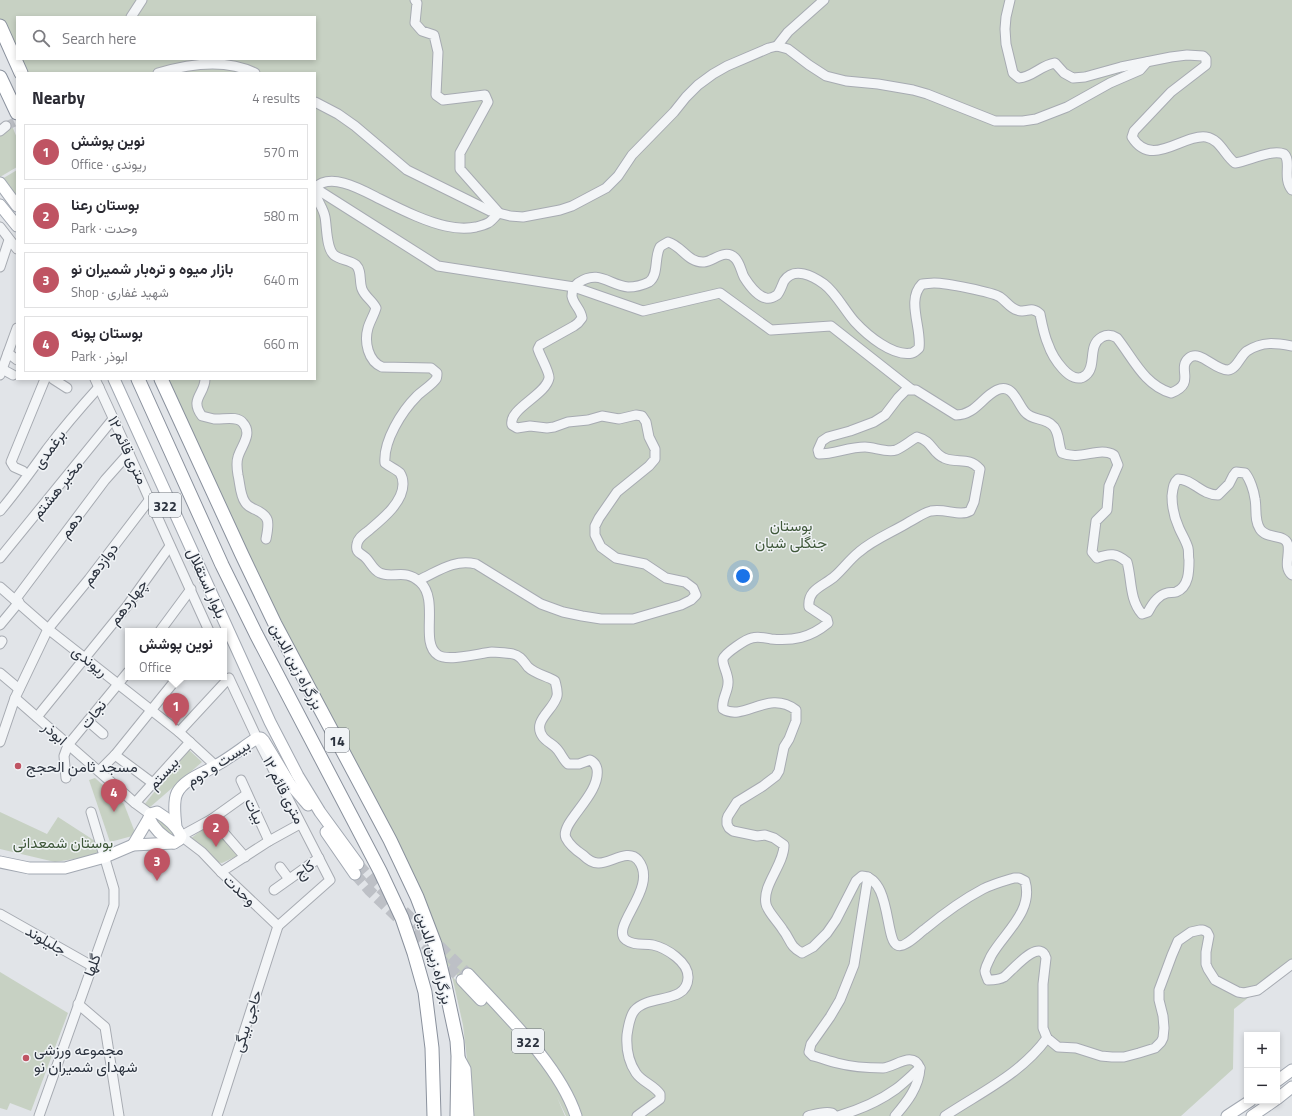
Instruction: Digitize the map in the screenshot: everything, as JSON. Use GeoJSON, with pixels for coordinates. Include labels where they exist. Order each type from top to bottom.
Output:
{"type":"FeatureCollection","features":[{"type":"Feature","properties":{"kind":"highway"},"geometry":{"type":"LineString","coordinates":[[0,26],[21,72]]}},
{"type":"Feature","properties":{"kind":"highway"},"geometry":{"type":"LineString","coordinates":[[0,77],[16,111]]}},
{"type":"Feature","properties":{"kind":"highway","name":"بزرگراه زین الدین"},"geometry":{"type":"LineString","coordinates":[[138,380],[222,565],[256,634],[380,871],[402,918],[425,992],[432,1048],[432,1096],[434,1116]]}},
{"type":"Feature","properties":{"kind":"highway","name":"بزرگراه زین الدین"},"geometry":{"type":"LineString","coordinates":[[161,380],[275,624],[390,840],[417,897],[434,944],[445,985],[457,1041],[457,1116]]}},
{"type":"Feature","properties":{"kind":"main road"},"geometry":{"type":"LineString","coordinates":[[0,182],[16,205]]}},
{"type":"Feature","properties":{"kind":"main road"},"geometry":{"type":"LineString","coordinates":[[0,205],[16,225]]}},
{"type":"Feature","properties":{"kind":"main road","name":"بلوار استقلال"},"geometry":{"type":"LineString","coordinates":[[108,380],[221,628]]}},
{"type":"Feature","properties":{"kind":"main road","name":"بلوار استقلال"},"geometry":{"type":"LineString","coordinates":[[114,380],[270,722],[301,782],[357,869],[308,805],[291,778],[227,642]]}},
{"type":"Feature","properties":{"kind":"main road","name":"بیست و دوم"},"geometry":{"type":"LineString","coordinates":[[177,835],[175,802],[176,794],[180,788],[257,738],[261,738],[264,741],[290,784],[308,805]]}},
{"type":"Feature","properties":{"kind":"main road"},"geometry":{"type":"LineString","coordinates":[[133,845],[149,816],[157,812],[164,816],[177,835]]}},
{"type":"Feature","properties":{"kind":"main road"},"geometry":{"type":"LineString","coordinates":[[149,816],[152,824],[165,838],[177,835]]}},
{"type":"Feature","properties":{"kind":"main road"},"geometry":{"type":"LineString","coordinates":[[0,862],[29,868],[66,868],[105,857],[133,845],[177,835]]}},
{"type":"Feature","properties":{"kind":"main road","name":"322"},"geometry":{"type":"LineString","coordinates":[[569,1116],[561,1099],[536,1061],[465,977],[536,1050],[566,1093],[576,1116]]}},
{"type":"Feature","properties":{"kind":"main road"},"geometry":{"type":"LineString","coordinates":[[458,1056],[465,1069],[468,1116]]}},
{"type":"Feature","properties":{"kind":"main road"},"geometry":{"type":"LineString","coordinates":[[1280,1079],[1292,1070]]}},
{"type":"Feature","properties":{"kind":"main road"},"geometry":{"type":"LineString","coordinates":[[1280,1097],[1292,1087]]}},
{"type":"Feature","properties":{"kind":"main road"},"geometry":{"type":"LineString","coordinates":[[428,1116],[432,1096]]}},
{"type":"Feature","properties":{"kind":"main road"},"geometry":{"type":"LineString","coordinates":[[1227,1116],[1245,1104]]}},
{"type":"Feature","properties":{"kind":"main road"},"geometry":{"type":"LineString","coordinates":[[1252,1116],[1270,1104]]}},
{"type":"Feature","properties":{"kind":"street"},"geometry":{"type":"LineString","coordinates":[[132,16],[142,0]]}},
{"type":"Feature","properties":{"kind":"street"},"geometry":{"type":"LineString","coordinates":[[415,0],[417,3],[415,23],[422,31],[434,35],[438,52],[436,95],[443,100],[485,95],[488,102],[460,153],[460,169],[499,213]]}},
{"type":"Feature","properties":{"kind":"street"},"geometry":{"type":"LineString","coordinates":[[777,46],[788,32],[824,0]]}},
{"type":"Feature","properties":{"kind":"street"},"geometry":{"type":"LineString","coordinates":[[1010,0],[1006,17],[1006,44],[1013,72],[1019,78],[1027,78],[1043,66],[1054,63],[1064,73],[1073,78],[1085,77],[1121,67],[1187,55],[1203,56],[1206,59],[1206,65],[1172,92],[1134,130],[1132,137],[1136,143],[1148,150],[1155,151],[1172,147],[1195,138],[1207,137],[1219,145],[1230,160],[1236,163],[1267,154],[1283,154],[1289,157],[1292,162],[1288,178],[1289,187],[1292,190]]}},
{"type":"Feature","properties":{"kind":"street"},"geometry":{"type":"LineString","coordinates":[[316,103],[338,114],[407,170],[481,206],[510,216],[523,217],[560,210],[582,201],[606,188],[618,176],[632,155],[674,112],[698,84],[727,66],[777,46],[788,49],[826,76],[846,81],[878,84],[912,90],[927,94],[995,121],[1007,122],[1036,119],[1067,107],[1110,83],[1140,70],[1147,62]]}},
{"type":"Feature","properties":{"kind":"street"},"geometry":{"type":"LineString","coordinates":[[163,72],[188,62],[234,66],[252,72]]}},
{"type":"Feature","properties":{"kind":"street"},"geometry":{"type":"LineString","coordinates":[[316,187],[319,184],[328,182],[344,183],[358,187],[415,216],[436,223],[467,229],[487,224],[499,213]]}},
{"type":"Feature","properties":{"kind":"street"},"geometry":{"type":"LineString","coordinates":[[316,189],[438,266],[574,287],[643,311],[720,293],[771,330],[831,326],[911,389],[916,390],[956,415],[961,415],[968,412],[997,390],[1006,389],[1011,391],[1028,415],[1045,420],[1054,427],[1062,453],[1066,455],[1080,456],[1103,451],[1114,455],[1118,465],[1109,486],[1107,510],[1096,521],[1092,552],[1097,558],[1112,554],[1121,556],[1127,562],[1133,598],[1142,614],[1148,612],[1152,605],[1162,595],[1177,592],[1182,589],[1186,583],[1189,561],[1188,547],[1174,515],[1172,504],[1174,486],[1178,479],[1187,480],[1202,491],[1214,495],[1218,494],[1229,484],[1236,472],[1245,473],[1255,498],[1256,516],[1261,530],[1266,535],[1281,538],[1286,541],[1288,545],[1287,566],[1292,575]]}},
{"type":"Feature","properties":{"kind":"street"},"geometry":{"type":"LineString","coordinates":[[316,197],[325,212],[329,248],[333,254],[355,265],[359,271],[362,290],[366,297],[373,301],[376,308],[368,329],[367,340],[372,359],[377,365],[382,367],[431,368],[437,373],[436,380],[417,396],[405,411],[394,430],[384,455],[385,463],[401,474],[403,492],[393,508],[382,520],[359,538],[357,550],[367,559],[374,569],[381,574],[409,575],[419,580],[424,585],[430,606],[430,639],[438,656],[465,656],[491,652],[512,654],[519,656],[533,671],[547,676],[555,681],[558,696],[540,722],[540,731],[543,738],[556,748],[568,764],[579,764],[590,760],[596,765],[597,772],[596,783],[585,803],[566,826],[566,838],[580,853],[598,864],[622,856],[633,856],[638,860],[643,869],[643,883],[637,900],[624,923],[622,931],[623,935],[626,940],[634,943],[653,945],[672,954],[682,962],[687,971],[688,978],[685,987],[681,992],[673,996],[660,998],[646,1003],[633,1011],[628,1027],[626,1046],[628,1056],[636,1073],[642,1080],[657,1089],[660,1094],[660,1099],[637,1116]]}},
{"type":"Feature","properties":{"kind":"street"},"geometry":{"type":"LineString","coordinates":[[0,227],[16,248]]}},
{"type":"Feature","properties":{"kind":"street"},"geometry":{"type":"LineString","coordinates":[[0,267],[10,240]]}},
{"type":"Feature","properties":{"kind":"street"},"geometry":{"type":"LineString","coordinates":[[419,580],[454,563],[467,562],[476,564],[541,604],[564,612],[601,618],[633,619],[681,605],[691,600],[696,595],[693,588],[685,582],[666,578],[645,564],[616,558],[601,547],[595,535],[595,526],[599,518],[617,492],[649,466],[655,459],[655,449],[649,437],[646,422],[642,416],[636,415],[619,419],[602,416],[588,420],[568,422],[547,428],[530,426],[516,428],[511,422],[512,418],[517,412],[544,387],[549,378],[538,349],[540,345],[574,326],[582,318],[580,310],[572,296],[574,287],[586,279],[598,277],[628,287],[637,286],[651,281],[660,247],[668,242],[674,244],[690,258],[696,261],[705,262],[722,254],[730,254],[735,258],[744,276],[754,290],[764,298],[770,299],[777,295],[785,280],[795,273],[804,274],[815,278],[826,285],[856,323],[886,348],[902,353],[913,353],[919,348],[920,341],[915,297],[917,289],[922,284],[935,283],[990,293],[1001,297],[1008,305],[1018,311],[1037,311],[1040,314],[1047,344],[1065,371],[1072,377],[1079,378],[1086,376],[1090,371],[1094,344],[1106,335],[1112,335],[1117,338],[1145,378],[1157,388],[1171,393],[1181,388],[1184,384],[1185,363],[1193,356],[1199,356],[1220,368],[1229,370],[1234,367],[1243,354],[1267,343],[1292,346]]}},
{"type":"Feature","properties":{"kind":"street"},"geometry":{"type":"LineString","coordinates":[[13,375],[1,372],[15,339]]}},
{"type":"Feature","properties":{"kind":"street"},"geometry":{"type":"LineString","coordinates":[[8,353],[16,359]]}},
{"type":"Feature","properties":{"kind":"street","name":"برغمدی"},"geometry":{"type":"LineString","coordinates":[[23,471],[14,467],[11,462],[45,380]]}},
{"type":"Feature","properties":{"kind":"street"},"geometry":{"type":"LineString","coordinates":[[55,380],[67,388]]}},
{"type":"Feature","properties":{"kind":"street"},"geometry":{"type":"LineString","coordinates":[[205,380],[204,387],[197,402],[197,408],[202,416],[231,418],[240,420],[245,424],[247,431],[246,440],[238,457],[237,469],[244,501],[266,517],[269,523],[266,538]]}},
{"type":"Feature","properties":{"kind":"street","name":"برغمدی"},"geometry":{"type":"LineString","coordinates":[[2,506],[30,474],[97,383]]}},
{"type":"Feature","properties":{"kind":"street","name":"۱۲ متری قائم"},"geometry":{"type":"LineString","coordinates":[[97,383],[208,628]]}},
{"type":"Feature","properties":{"kind":"street"},"geometry":{"type":"LineString","coordinates":[[911,389],[906,390],[901,394],[885,415],[874,422],[828,437],[822,441],[818,450],[819,454],[865,447],[874,447],[889,451],[896,450],[917,437],[924,438],[940,456],[948,459],[961,461],[966,460],[976,465],[980,469],[974,502],[970,511],[966,514],[958,514],[942,510],[931,511],[919,515],[859,552],[835,576],[812,593],[809,598],[809,607],[827,619],[828,623],[822,629],[808,636],[789,640],[753,638],[731,650],[723,659],[723,664],[728,675],[728,683],[722,704],[723,709],[728,712],[735,713],[777,702],[787,704],[796,710],[796,722],[784,747],[779,771],[776,776],[763,786],[736,802],[728,816],[727,824],[729,828],[733,830],[757,836],[765,835],[774,838],[784,845],[783,856],[766,894],[766,905],[787,936],[791,945],[802,953],[821,941],[836,920],[856,881],[862,876],[873,880],[879,889],[884,900],[890,925],[891,937],[897,946],[907,944],[935,921],[982,889],[1014,878],[1019,878],[1025,881],[1027,894],[1026,901],[1020,915],[995,950],[987,965],[985,973],[988,980],[998,980],[1003,978],[1031,954],[1036,951],[1041,952],[1046,958],[1043,984],[1043,1028],[1047,1038],[1058,1047],[1076,1048],[1112,1058],[1124,1057],[1158,1046],[1164,1034],[1159,990],[1178,942],[1191,932],[1196,930],[1205,931],[1209,936],[1206,952],[1206,964],[1210,972],[1215,980],[1238,992],[1244,993],[1258,990],[1292,964]]}},
{"type":"Feature","properties":{"kind":"street","name":"مخبر هشتم"},"geometry":{"type":"LineString","coordinates":[[0,558],[113,419]]}},
{"type":"Feature","properties":{"kind":"street","name":"دهم"},"geometry":{"type":"LineString","coordinates":[[0,624],[101,485],[129,453]]}},
{"type":"Feature","properties":{"kind":"street","name":"دوازدهم"},"geometry":{"type":"LineString","coordinates":[[0,742],[3,720],[48,628],[89,579],[150,499]]}},
{"type":"Feature","properties":{"kind":"street","name":"چهاردهم"},"geometry":{"type":"LineString","coordinates":[[37,718],[127,606],[170,546]]}},
{"type":"Feature","properties":{"kind":"street","name":"ریوندی"},"geometry":{"type":"LineString","coordinates":[[0,587],[48,628],[179,732],[216,766]]}},
{"type":"Feature","properties":{"kind":"street"},"geometry":{"type":"LineString","coordinates":[[162,628],[191,589]]}},
{"type":"Feature","properties":{"kind":"street"},"geometry":{"type":"LineString","coordinates":[[0,673],[19,689]]}},
{"type":"Feature","properties":{"kind":"street","name":"نجات"},"geometry":{"type":"LineString","coordinates":[[68,745],[125,676]]}},
{"type":"Feature","properties":{"kind":"street","name":"۱۲ متری قائم"},"geometry":{"type":"LineString","coordinates":[[179,732],[229,678],[257,738],[330,880],[278,926]]}},
{"type":"Feature","properties":{"kind":"street"},"geometry":{"type":"LineString","coordinates":[[99,771],[115,755],[176,680]]}},
{"type":"Feature","properties":{"kind":"street","name":"ابوذر"},"geometry":{"type":"LineString","coordinates":[[15,698],[149,816]]}},
{"type":"Feature","properties":{"kind":"street"},"geometry":{"type":"LineString","coordinates":[[88,721],[103,734]]}},
{"type":"Feature","properties":{"kind":"street","name":"بیستم"},"geometry":{"type":"LineString","coordinates":[[135,803],[154,784],[190,742]]}},
{"type":"Feature","properties":{"kind":"street"},"geometry":{"type":"LineString","coordinates":[[66,778],[64,756],[68,745]]}},
{"type":"Feature","properties":{"kind":"street"},"geometry":{"type":"LineString","coordinates":[[115,755],[154,784]]}},
{"type":"Feature","properties":{"kind":"street","name":"بیات"},"geometry":{"type":"LineString","coordinates":[[241,780],[269,841]]}},
{"type":"Feature","properties":{"kind":"street"},"geometry":{"type":"LineString","coordinates":[[177,835],[212,819],[247,794]]}},
{"type":"Feature","properties":{"kind":"street","name":"گلها"},"geometry":{"type":"LineString","coordinates":[[39,1116],[114,905],[114,889],[91,812]]}},
{"type":"Feature","properties":{"kind":"street"},"geometry":{"type":"LineString","coordinates":[[212,819],[245,856]]}},
{"type":"Feature","properties":{"kind":"street"},"geometry":{"type":"LineString","coordinates":[[221,872],[269,841],[298,825]]}},
{"type":"Feature","properties":{"kind":"street","name":"وحدت"},"geometry":{"type":"LineString","coordinates":[[177,835],[202,852],[278,926]]}},
{"type":"Feature","properties":{"kind":"street","name":"کاج"},"geometry":{"type":"LineString","coordinates":[[274,890],[319,858]]}},
{"type":"Feature","properties":{"kind":"street","name":"کاج"},"geometry":{"type":"LineString","coordinates":[[280,867],[289,879]]}},
{"type":"Feature","properties":{"kind":"street"},"geometry":{"type":"LineString","coordinates":[[868,877],[854,965],[840,1000],[830,1018],[811,1044],[809,1052],[813,1056],[862,1068],[887,1067],[904,1060],[915,1061],[920,1068],[918,1082],[895,1116]]}},
{"type":"Feature","properties":{"kind":"street","name":"جلیلوند"},"geometry":{"type":"LineString","coordinates":[[0,914],[92,966]]}},
{"type":"Feature","properties":{"kind":"street","name":"حاجی بیگی"},"geometry":{"type":"LineString","coordinates":[[217,1116],[278,926]]}},
{"type":"Feature","properties":{"kind":"street"},"geometry":{"type":"LineString","coordinates":[[78,1004],[105,1027],[119,1116]]}},
{"type":"Feature","properties":{"kind":"street"},"geometry":{"type":"LineString","coordinates":[[945,1116],[1006,1078],[1040,1048],[1047,1038]]}},
{"type":"Feature","properties":{"kind":"street"},"geometry":{"type":"LineString","coordinates":[[838,1116],[876,1102],[897,1088],[920,1068]]}},
{"type":"Feature","properties":{"kind":"street"},"geometry":{"type":"LineString","coordinates":[[808,1116],[822,1112],[829,1112],[835,1116]]}},
{"type":"Feature","properties":{"kind":"green space","name":"بوستان جنگلی شیان"},"geometry":{"type":"Polygon","coordinates":[[[0,0],[1292,0],[1292,963],[1234,1009],[1233,1069],[1181,1116],[566,1116],[557,1097],[565,1116],[472,1116],[463,1025],[452,976],[457,982],[462,980],[436,954],[420,909],[159,380],[316,380],[316,72],[20,72],[0,25],[0,0]]]}},
{"type":"Feature","properties":{"kind":"green space"},"geometry":{"type":"Polygon","coordinates":[[[12,126],[16,136],[16,168],[0,177],[0,133],[12,126]]]}},
{"type":"Feature","properties":{"kind":"green space"},"geometry":{"type":"Polygon","coordinates":[[[16,171],[16,199],[2,179],[16,171]]]}},
{"type":"Feature","properties":{"kind":"green space"},"geometry":{"type":"Polygon","coordinates":[[[188,749],[202,762],[149,808],[144,805],[188,749]]]}},
{"type":"Feature","properties":{"kind":"green space"},"geometry":{"type":"Polygon","coordinates":[[[95,778],[124,804],[136,835],[110,842],[89,780],[95,778]]]}},
{"type":"Feature","properties":{"kind":"green space","name":"بوستان شمعدانی"},"geometry":{"type":"Polygon","coordinates":[[[0,812],[47,834],[58,817],[95,841],[99,855],[55,862],[0,849],[0,812]]]}},
{"type":"Feature","properties":{"kind":"green space"},"geometry":{"type":"Polygon","coordinates":[[[157,815],[177,836],[171,839],[153,816],[157,815]]]}},
{"type":"Feature","properties":{"kind":"green space"},"geometry":{"type":"Polygon","coordinates":[[[211,823],[239,855],[222,863],[217,862],[190,839],[211,823]]]}},
{"type":"Feature","properties":{"kind":"green space","name":"مجموعه ورزشی شهدای شمیران نو"},"geometry":{"type":"Polygon","coordinates":[[[0,972],[68,1013],[31,1111],[10,1103],[7,1110],[0,1108],[0,972]]]}},
{"type":"Feature","properties":{"kind":"tunnel"},"geometry":{"type":"LineString","coordinates":[[6,126],[16,121]]}},
{"type":"Feature","properties":{"kind":"tunnel"},"geometry":{"type":"LineString","coordinates":[[358,864],[371,879],[468,974]]}},
{"type":"Feature","properties":{"kind":"tunnel"},"geometry":{"type":"LineString","coordinates":[[355,874],[370,891],[462,980]]}},
{"type":"Feature","properties":{"kind":"place","name":"نوین پوشش"},"geometry":{"type":"Point","coordinates":[176,726]}},
{"type":"Feature","properties":{"kind":"place","name":"مسجد ثامن الحجج"},"geometry":{"type":"Point","coordinates":[18,766]}},
{"type":"Feature","properties":{"kind":"place","name":"بوستان پونه"},"geometry":{"type":"Point","coordinates":[114,812]}},
{"type":"Feature","properties":{"kind":"place","name":"بوستان رعنا"},"geometry":{"type":"Point","coordinates":[216,847]}},
{"type":"Feature","properties":{"kind":"place","name":"بازار میوه و تره‌بار شمیران نو"},"geometry":{"type":"Point","coordinates":[157,881]}},
{"type":"Feature","properties":{"kind":"place","name":"مجموعه ورزشی شهدای شمیران نو"},"geometry":{"type":"Point","coordinates":[26,1058]}}]}
